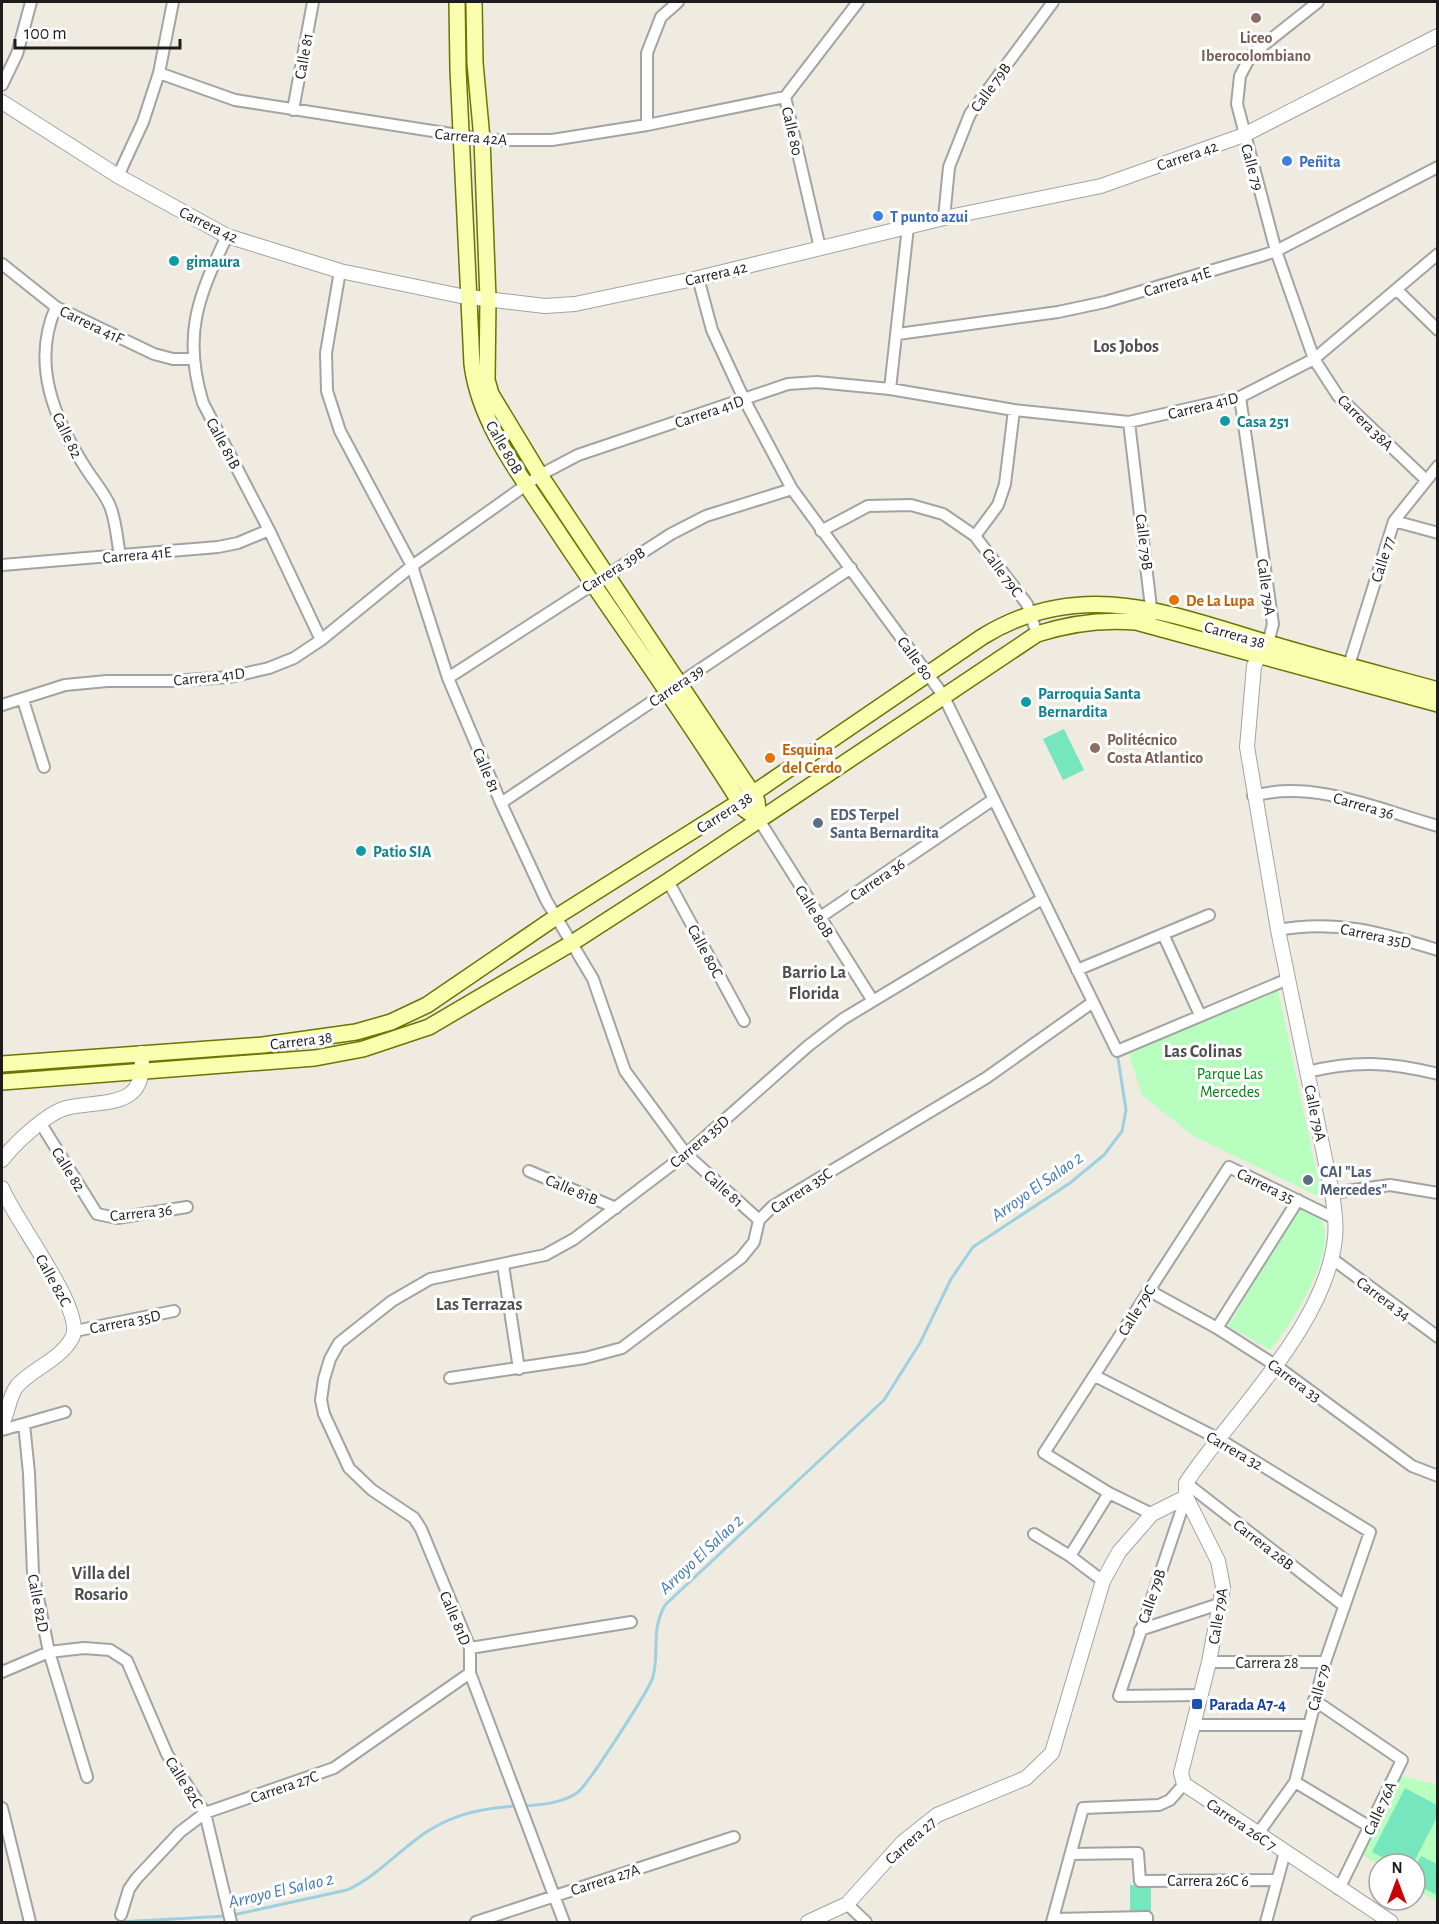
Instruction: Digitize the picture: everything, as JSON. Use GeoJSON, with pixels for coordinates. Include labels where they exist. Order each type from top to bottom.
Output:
{"type":"FeatureCollection","features":[{"type":"Feature","properties":{"kind":"main road","name":"Calle 80B"},"geometry":{"type":"LineString","coordinates":[[458,2],[472,364],[477,394],[484,411],[533,479],[606,573],[673,687],[746,798],[744,809],[759,820]]}},
{"type":"Feature","properties":{"kind":"main road","name":"Calle 80B"},"geometry":{"type":"LineString","coordinates":[[474,2],[475,63],[482,139],[488,299],[487,364],[492,394],[533,479],[591,583],[673,687]]}},
{"type":"Feature","properties":{"kind":"main road","name":"Carrera 38"},"geometry":{"type":"LineString","coordinates":[[2,1064],[323,1038],[391,1022],[427,1005],[556,917],[746,798],[1005,622],[1030,613],[1081,603],[1110,603],[1152,609],[1263,649],[1437,704]]}},
{"type":"Feature","properties":{"kind":"main road","name":"Carrera 38"},"geometry":{"type":"LineString","coordinates":[[2,1082],[315,1058],[363,1049],[429,1026],[572,943],[1037,634],[1085,621],[1111,620],[1349,665],[1437,690]]}},
{"type":"Feature","properties":{"kind":"street"},"geometry":{"type":"LineString","coordinates":[[2,85],[17,54],[31,2]]}},
{"type":"Feature","properties":{"kind":"street"},"geometry":{"type":"LineString","coordinates":[[118,176],[143,122],[159,73],[173,2]]}},
{"type":"Feature","properties":{"kind":"street","name":"Calle 81"},"geometry":{"type":"LineString","coordinates":[[293,110],[313,2]]}},
{"type":"Feature","properties":{"kind":"street"},"geometry":{"type":"LineString","coordinates":[[647,125],[647,53],[661,17],[678,2]]}},
{"type":"Feature","properties":{"kind":"street","name":"Calle 80"},"geometry":{"type":"LineString","coordinates":[[820,248],[785,97],[858,2]]}},
{"type":"Feature","properties":{"kind":"street","name":"Calle 79B"},"geometry":{"type":"LineString","coordinates":[[944,218],[949,167],[970,114],[1053,2]]}},
{"type":"Feature","properties":{"kind":"street","name":"Calle 79"},"geometry":{"type":"LineString","coordinates":[[1314,359],[1276,251],[1237,104],[1240,76],[1251,55],[1318,2]]}},
{"type":"Feature","properties":{"kind":"street","name":"Carrera 42"},"geometry":{"type":"LineString","coordinates":[[2,102],[118,176],[227,236],[340,271],[470,297],[545,306],[575,304],[698,278],[944,218],[1101,186],[1244,135],[1437,36]]}},
{"type":"Feature","properties":{"kind":"street","name":"Carrera 42A"},"geometry":{"type":"LineString","coordinates":[[159,73],[235,100],[482,139],[552,140],[647,125],[785,97]]}},
{"type":"Feature","properties":{"kind":"street","name":"Carrera 41E"},"geometry":{"type":"LineString","coordinates":[[898,334],[1058,312],[1105,302],[1276,251],[1437,167]]}},
{"type":"Feature","properties":{"kind":"street"},"geometry":{"type":"LineString","coordinates":[[890,388],[898,334],[908,227]]}},
{"type":"Feature","properties":{"kind":"street","name":"Calle 81B"},"geometry":{"type":"LineString","coordinates":[[227,236],[197,304],[193,359],[196,380],[203,403],[269,530],[321,640]]}},
{"type":"Feature","properties":{"kind":"street","name":"Carrera 41D"},"geometry":{"type":"LineString","coordinates":[[2,705],[66,685],[107,681],[172,681],[230,677],[269,668],[294,658],[321,640],[412,566],[533,479],[578,455],[788,384],[817,382],[890,388],[1014,410],[1129,422],[1240,397],[1314,359],[1437,254]]}},
{"type":"Feature","properties":{"kind":"street","name":"Carrera 41F"},"geometry":{"type":"LineString","coordinates":[[2,264],[56,307],[154,354],[193,359]]}},
{"type":"Feature","properties":{"kind":"street","name":"Calle 81"},"geometry":{"type":"LineString","coordinates":[[340,271],[326,352],[327,390],[340,431],[412,566],[448,678],[501,803],[546,900],[593,979],[625,1071],[686,1154],[759,1220]]}},
{"type":"Feature","properties":{"kind":"street","name":"Calle 80"},"geometry":{"type":"LineString","coordinates":[[698,278],[712,330],[744,399],[792,489],[943,695],[1117,1051],[1200,1015]]}},
{"type":"Feature","properties":{"kind":"street"},"geometry":{"type":"LineString","coordinates":[[1397,290],[1437,330]]}},
{"type":"Feature","properties":{"kind":"street","name":"Calle 82"},"geometry":{"type":"LineString","coordinates":[[56,307],[46,334],[45,362],[49,390],[63,429],[110,505],[120,556]]}},
{"type":"Feature","properties":{"kind":"street","name":"Carrera 38A"},"geometry":{"type":"LineString","coordinates":[[1314,359],[1338,396],[1425,479]]}},
{"type":"Feature","properties":{"kind":"street","name":"Calle 79A"},"geometry":{"type":"LineString","coordinates":[[1184,1784],[1181,1766],[1209,1662],[1221,1603],[1223,1574],[1186,1490],[1219,1439],[1275,1365],[1305,1319],[1321,1288],[1331,1258],[1336,1219],[1278,930],[1253,796],[1247,747],[1251,686],[1273,624],[1240,397]]}},
{"type":"Feature","properties":{"kind":"street","name":"Calle 79C"},"geometry":{"type":"LineString","coordinates":[[1014,410],[1005,484],[998,505],[975,536],[1027,604],[1037,634]]}},
{"type":"Feature","properties":{"kind":"street","name":"Calle 79B"},"geometry":{"type":"LineString","coordinates":[[1129,422],[1152,609],[1152,627]]}},
{"type":"Feature","properties":{"kind":"street","name":"Calle 77"},"geometry":{"type":"LineString","coordinates":[[1349,665],[1394,521],[1437,466]]}},
{"type":"Feature","properties":{"kind":"street","name":"Carrera 39B"},"geometry":{"type":"LineString","coordinates":[[448,678],[606,573],[670,534],[706,516],[792,489]]}},
{"type":"Feature","properties":{"kind":"street"},"geometry":{"type":"LineString","coordinates":[[821,531],[868,507],[911,505],[943,514],[975,536]]}},
{"type":"Feature","properties":{"kind":"street"},"geometry":{"type":"LineString","coordinates":[[1394,521],[1437,533]]}},
{"type":"Feature","properties":{"kind":"street","name":"Carrera 41E"},"geometry":{"type":"LineString","coordinates":[[2,565],[218,547],[238,543],[269,530]]}},
{"type":"Feature","properties":{"kind":"street","name":"Carrera 39"},"geometry":{"type":"LineString","coordinates":[[501,803],[851,568]]}},
{"type":"Feature","properties":{"kind":"street"},"geometry":{"type":"LineString","coordinates":[[23,699],[44,768]]}},
{"type":"Feature","properties":{"kind":"street","name":"Carrera 36"},"geometry":{"type":"LineString","coordinates":[[1253,796],[1292,791],[1320,793],[1437,826]]}},
{"type":"Feature","properties":{"kind":"street","name":"Carrera 36"},"geometry":{"type":"LineString","coordinates":[[819,918],[994,799]]}},
{"type":"Feature","properties":{"kind":"street","name":"Calle 80B"},"geometry":{"type":"LineString","coordinates":[[759,820],[873,1001]]}},
{"type":"Feature","properties":{"kind":"street","name":"Calle 80C"},"geometry":{"type":"LineString","coordinates":[[668,881],[744,1021]]}},
{"type":"Feature","properties":{"kind":"street","name":"Carrera 35D"},"geometry":{"type":"LineString","coordinates":[[339,1344],[392,1301],[430,1279],[545,1255],[574,1239],[686,1154],[808,1046],[843,1019],[1042,899]]}},
{"type":"Feature","properties":{"kind":"street"},"geometry":{"type":"LineString","coordinates":[[1077,970],[1209,915]]}},
{"type":"Feature","properties":{"kind":"street","name":"Carrera 35D"},"geometry":{"type":"LineString","coordinates":[[1278,930],[1310,926],[1353,927],[1437,950]]}},
{"type":"Feature","properties":{"kind":"street"},"geometry":{"type":"LineString","coordinates":[[1163,934],[1200,1015],[1288,979]]}},
{"type":"Feature","properties":{"kind":"street","name":"Carrera 35C"},"geometry":{"type":"LineString","coordinates":[[450,1378],[585,1358],[622,1348],[741,1258],[754,1242],[759,1220],[772,1206],[986,1078],[1093,1002]]}},
{"type":"Feature","properties":{"kind":"street"},"geometry":{"type":"LineString","coordinates":[[2,1160],[14,1145],[66,1108],[122,1100],[130,1094],[142,1073],[141,1053]]}},
{"type":"Feature","properties":{"kind":"street"},"geometry":{"type":"LineString","coordinates":[[1307,1072],[1344,1064],[1372,1062],[1397,1064],[1437,1074]]}},
{"type":"Feature","properties":{"kind":"street","name":"Calle 82"},"geometry":{"type":"LineString","coordinates":[[41,1124],[97,1214]]}},
{"type":"Feature","properties":{"kind":"street","name":"Calle 79C"},"geometry":{"type":"LineString","coordinates":[[1109,1492],[1044,1454],[1229,1167]]}},
{"type":"Feature","properties":{"kind":"street","name":"Carrera 35"},"geometry":{"type":"LineString","coordinates":[[1229,1167],[1336,1219]]}},
{"type":"Feature","properties":{"kind":"street","name":"Calle 81B"},"geometry":{"type":"LineString","coordinates":[[529,1171],[616,1208]]}},
{"type":"Feature","properties":{"kind":"street"},"geometry":{"type":"LineString","coordinates":[[1332,1193],[1390,1185],[1437,1193]]}},
{"type":"Feature","properties":{"kind":"street","name":"Calle 82C"},"geometry":{"type":"LineString","coordinates":[[2,1188],[9,1206],[55,1278],[74,1316],[75,1331]]}},
{"type":"Feature","properties":{"kind":"street"},"geometry":{"type":"LineString","coordinates":[[1217,1328],[1298,1200]]}},
{"type":"Feature","properties":{"kind":"street","name":"Carrera 36"},"geometry":{"type":"LineString","coordinates":[[97,1214],[117,1218],[187,1207]]}},
{"type":"Feature","properties":{"kind":"street","name":"Carrera 34"},"geometry":{"type":"LineString","coordinates":[[1331,1258],[1437,1337]]}},
{"type":"Feature","properties":{"kind":"street"},"geometry":{"type":"LineString","coordinates":[[503,1265],[519,1369]]}},
{"type":"Feature","properties":{"kind":"street","name":"Carrera 33"},"geometry":{"type":"LineString","coordinates":[[1148,1290],[1217,1328],[1275,1365],[1412,1466],[1437,1476]]}},
{"type":"Feature","properties":{"kind":"street","name":"Carrera 35D"},"geometry":{"type":"LineString","coordinates":[[75,1331],[174,1311]]}},
{"type":"Feature","properties":{"kind":"street"},"geometry":{"type":"LineString","coordinates":[[2,1424],[18,1386],[65,1347],[75,1331]]}},
{"type":"Feature","properties":{"kind":"street","name":"Calle 81D"},"geometry":{"type":"LineString","coordinates":[[339,1344],[330,1359],[324,1379],[321,1400],[324,1414],[349,1468],[372,1490],[414,1518],[421,1529],[470,1648],[470,1673],[524,1811],[564,1923]]}},
{"type":"Feature","properties":{"kind":"street","name":"Carrera 32"},"geometry":{"type":"LineString","coordinates":[[1095,1376],[1219,1439],[1370,1532]]}},
{"type":"Feature","properties":{"kind":"street"},"geometry":{"type":"LineString","coordinates":[[2,1430],[65,1412]]}},
{"type":"Feature","properties":{"kind":"street","name":"Calle 82D"},"geometry":{"type":"LineString","coordinates":[[24,1424],[29,1473],[33,1573],[49,1652],[87,1777]]}},
{"type":"Feature","properties":{"kind":"street"},"geometry":{"type":"LineString","coordinates":[[1034,1534],[1070,1556],[1103,1581],[1119,1552],[1152,1514],[1186,1490]]}},
{"type":"Feature","properties":{"kind":"street","name":"Calle 79B"},"geometry":{"type":"LineString","coordinates":[[1186,1490],[1119,1696],[1201,1695]]}},
{"type":"Feature","properties":{"kind":"street","name":"Carrera 28B"},"geometry":{"type":"LineString","coordinates":[[1186,1490],[1343,1605]]}},
{"type":"Feature","properties":{"kind":"street"},"geometry":{"type":"LineString","coordinates":[[1070,1556],[1109,1492],[1152,1514]]}},
{"type":"Feature","properties":{"kind":"street","name":"Calle 79"},"geometry":{"type":"LineString","coordinates":[[1257,1835],[1295,1782],[1325,1662],[1370,1532]]}},
{"type":"Feature","properties":{"kind":"street","name":"Carrera 27"},"geometry":{"type":"LineString","coordinates":[[811,1922],[846,1904],[903,1842],[937,1815],[1026,1778],[1052,1753],[1103,1581]]}},
{"type":"Feature","properties":{"kind":"street"},"geometry":{"type":"LineString","coordinates":[[1140,1630],[1221,1603]]}},
{"type":"Feature","properties":{"kind":"street"},"geometry":{"type":"LineString","coordinates":[[470,1648],[631,1622]]}},
{"type":"Feature","properties":{"kind":"street","name":"Calle 82C"},"geometry":{"type":"LineString","coordinates":[[49,1652],[94,1648],[116,1653],[130,1665],[167,1754],[205,1813],[231,1923]]}},
{"type":"Feature","properties":{"kind":"street"},"geometry":{"type":"LineString","coordinates":[[2,1672],[49,1652]]}},
{"type":"Feature","properties":{"kind":"street","name":"Carrera 28"},"geometry":{"type":"LineString","coordinates":[[1209,1662],[1325,1662]]}},
{"type":"Feature","properties":{"kind":"street","name":"Carrera 27C"},"geometry":{"type":"LineString","coordinates":[[121,1916],[136,1879],[180,1832],[205,1813],[334,1768],[470,1673]]}},
{"type":"Feature","properties":{"kind":"street","name":"Calle 76A"},"geometry":{"type":"LineString","coordinates":[[1314,1700],[1402,1760],[1340,1889]]}},
{"type":"Feature","properties":{"kind":"street"},"geometry":{"type":"LineString","coordinates":[[1192,1725],[1308,1725]]}},
{"type":"Feature","properties":{"kind":"street"},"geometry":{"type":"LineString","coordinates":[[1295,1782],[1370,1827]]}},
{"type":"Feature","properties":{"kind":"street"},"geometry":{"type":"LineString","coordinates":[[1147,1920],[1053,1921],[1083,1808],[1159,1805],[1170,1800],[1184,1784]]}},
{"type":"Feature","properties":{"kind":"street","name":"Carrera 26C 7"},"geometry":{"type":"LineString","coordinates":[[1184,1784],[1391,1923]]}},
{"type":"Feature","properties":{"kind":"street"},"geometry":{"type":"LineString","coordinates":[[2,1808],[30,1923]]}},
{"type":"Feature","properties":{"kind":"street","name":"Carrera 27A"},"geometry":{"type":"LineString","coordinates":[[476,1923],[554,1895],[734,1837]]}},
{"type":"Feature","properties":{"kind":"street"},"geometry":{"type":"LineString","coordinates":[[1266,1923],[1285,1852]]}},
{"type":"Feature","properties":{"kind":"street","name":"Carrera 26C 6"},"geometry":{"type":"LineString","coordinates":[[1071,1854],[1138,1853],[1140,1881],[1277,1880]]}},
{"type":"Feature","properties":{"kind":"street"},"geometry":{"type":"LineString","coordinates":[[846,1904],[866,1923]]}},
{"type":"Feature","properties":{"kind":"green space"},"geometry":{"type":"Polygon","coordinates":[[[1064,729],[1084,770],[1063,780],[1043,739],[1064,729]]]}},
{"type":"Feature","properties":{"kind":"green space","name":"Parque Las Mercedes"},"geometry":{"type":"Polygon","coordinates":[[[1278,990],[1322,1198],[1193,1136],[1142,1095],[1128,1052],[1278,990]]]}},
{"type":"Feature","properties":{"kind":"green space"},"geometry":{"type":"Polygon","coordinates":[[[1299,1207],[1322,1221],[1325,1230],[1325,1244],[1307,1293],[1288,1326],[1270,1350],[1228,1326],[1299,1207]]]}},
{"type":"Feature","properties":{"kind":"green space"},"geometry":{"type":"Polygon","coordinates":[[[1398,1775],[1437,1785],[1437,1902],[1427,1896],[1427,1852],[1367,1852],[1367,1858],[1361,1854],[1398,1775]]]}},
{"type":"Feature","properties":{"kind":"green space"},"geometry":{"type":"Polygon","coordinates":[[[1405,1788],[1437,1805],[1437,1817],[1419,1852],[1372,1852],[1405,1788]]]}},
{"type":"Feature","properties":{"kind":"green space"},"geometry":{"type":"Polygon","coordinates":[[[1427,1859],[1437,1864],[1437,1895],[1427,1890],[1427,1859]]]}},
{"type":"Feature","properties":{"kind":"green space"},"geometry":{"type":"Polygon","coordinates":[[[1130,1885],[1151,1886],[1151,1911],[1130,1911],[1130,1885]]]}},
{"type":"Feature","properties":{"kind":"waterway","name":"Arroyo El Salao 2"},"geometry":{"type":"LineString","coordinates":[[524,1806],[565,1799],[577,1793],[583,1786],[618,1737],[653,1677],[656,1633],[665,1605],[884,1400],[920,1343],[951,1279],[973,1247],[1070,1183],[1104,1155],[1122,1131],[1126,1110],[1117,1052]]}},
{"type":"Feature","properties":{"kind":"waterway","name":"Arroyo El Salao 2"},"geometry":{"type":"LineString","coordinates":[[233,1915],[347,1890],[373,1874],[426,1832],[450,1819],[475,1811],[517,1806]]}},
{"type":"Feature","properties":{"kind":"waterway","name":"Arroyo El Salao 2"},"geometry":{"type":"LineString","coordinates":[[119,1922],[227,1916]]}},
{"type":"Feature","properties":{"kind":"place","name":"Liceo Iberocolombiano"},"geometry":{"type":"Point","coordinates":[1256,18]}},
{"type":"Feature","properties":{"kind":"place","name":"Peñita"},"geometry":{"type":"Point","coordinates":[1287,161]}},
{"type":"Feature","properties":{"kind":"place","name":"T punto azui"},"geometry":{"type":"Point","coordinates":[878,216]}},
{"type":"Feature","properties":{"kind":"place","name":"gimaura"},"geometry":{"type":"Point","coordinates":[174,261]}},
{"type":"Feature","properties":{"kind":"place","name":"Casa 251"},"geometry":{"type":"Point","coordinates":[1225,421]}},
{"type":"Feature","properties":{"kind":"place","name":"De La Lupa"},"geometry":{"type":"Point","coordinates":[1174,600]}},
{"type":"Feature","properties":{"kind":"place","name":"Parroquia Santa Bernardita"},"geometry":{"type":"Point","coordinates":[1026,702]}},
{"type":"Feature","properties":{"kind":"place","name":"Politécnico Costa Atlantico"},"geometry":{"type":"Point","coordinates":[1095,748]}},
{"type":"Feature","properties":{"kind":"place","name":"Esquina del Cerdo"},"geometry":{"type":"Point","coordinates":[770,758]}},
{"type":"Feature","properties":{"kind":"place","name":"EDS Terpel Santa Bernardita"},"geometry":{"type":"Point","coordinates":[818,823]}},
{"type":"Feature","properties":{"kind":"place","name":"Patio SIA"},"geometry":{"type":"Point","coordinates":[361,851]}},
{"type":"Feature","properties":{"kind":"place","name":"CAI \"Las Mercedes\""},"geometry":{"type":"Point","coordinates":[1308,1180]}},
{"type":"Feature","properties":{"kind":"place","name":"Parada A7-4"},"geometry":{"type":"Point","coordinates":[1197,1704]}},
{"type":"Feature","properties":{"kind":"district","name":"Los Jobos"},"geometry":{"type":"Point","coordinates":[1126,346]}},
{"type":"Feature","properties":{"kind":"district","name":"Barrio La Florida"},"geometry":{"type":"Point","coordinates":[814,982]}},
{"type":"Feature","properties":{"kind":"district","name":"Las Colinas"},"geometry":{"type":"Point","coordinates":[1203,1051]}},
{"type":"Feature","properties":{"kind":"district","name":"Las Terrazas"},"geometry":{"type":"Point","coordinates":[479,1304]}},
{"type":"Feature","properties":{"kind":"district","name":"Villa del Rosario"},"geometry":{"type":"Point","coordinates":[101,1583]}}]}
